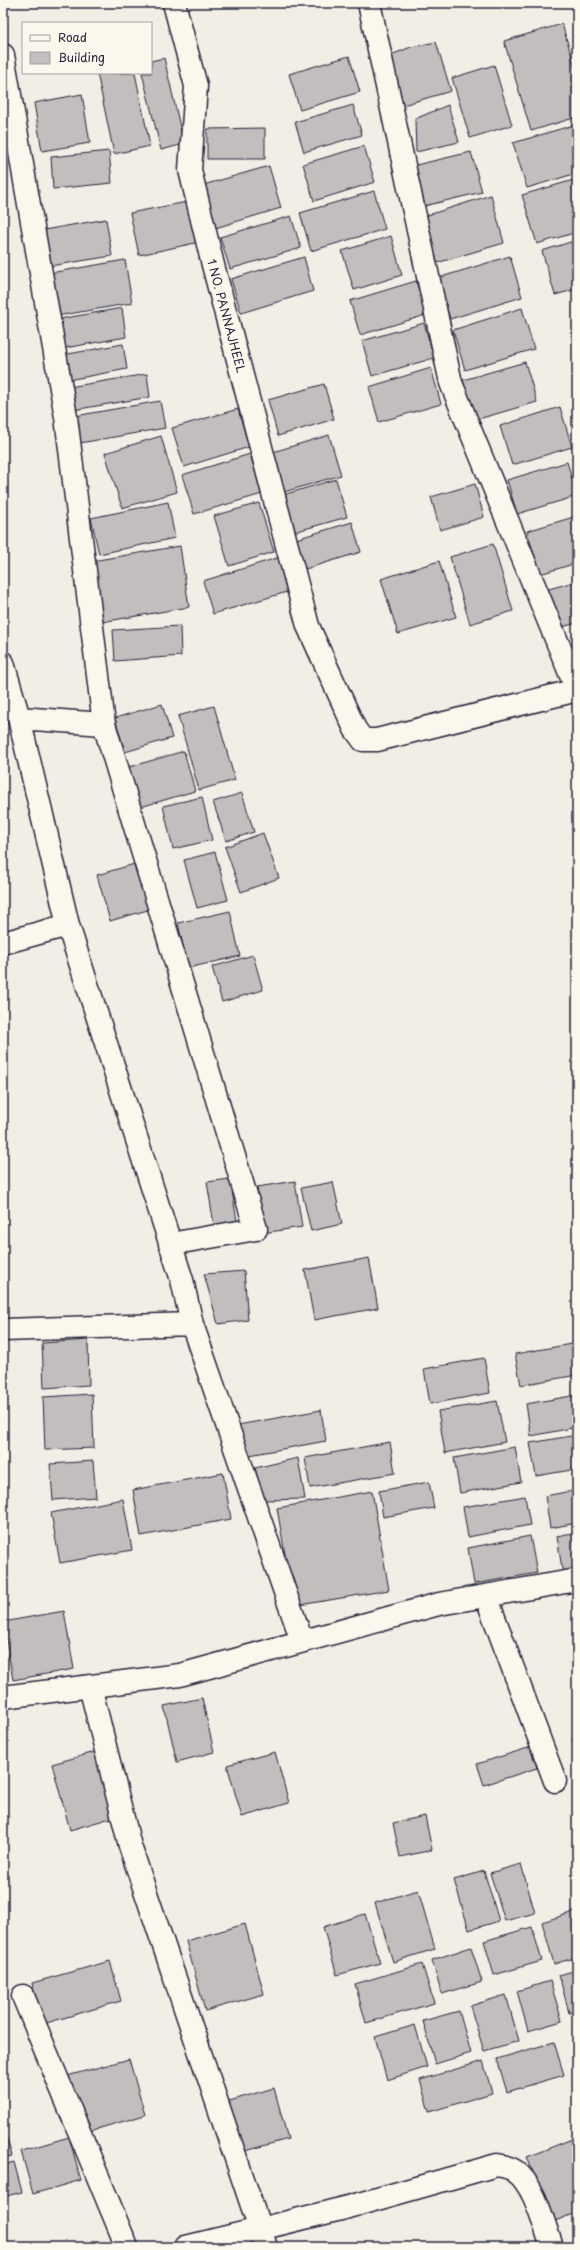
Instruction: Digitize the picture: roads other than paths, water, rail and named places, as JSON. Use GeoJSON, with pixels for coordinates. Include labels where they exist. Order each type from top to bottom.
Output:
{"type":"FeatureCollection","features":[{"type":"Feature","properties":{"kind":"street","name":"1 NO. PANNAJHEEL"},"geometry":{"type":"LineString","coordinates":[[174,3],[196,86],[190,170],[213,264],[308,626],[355,729],[362,740],[377,740],[577,690]]}},
{"type":"Feature","properties":{"kind":"street"},"geometry":{"type":"LineString","coordinates":[[369,3],[451,383],[577,690]]}},
{"type":"Feature","properties":{"kind":"street"},"geometry":{"type":"LineString","coordinates":[[3,55],[66,417],[104,724],[256,1229],[170,1244]]}},
{"type":"Feature","properties":{"kind":"street"},"geometry":{"type":"LineString","coordinates":[[3,663],[19,718],[68,925],[182,1280],[192,1324],[302,1641]]}},
{"type":"Feature","properties":{"kind":"street"},"geometry":{"type":"LineString","coordinates":[[19,718],[104,724]]}},
{"type":"Feature","properties":{"kind":"street"},"geometry":{"type":"LineString","coordinates":[[3,943],[68,925]]}},
{"type":"Feature","properties":{"kind":"street"},"geometry":{"type":"LineString","coordinates":[[3,1330],[192,1324]]}},
{"type":"Feature","properties":{"kind":"street"},"geometry":{"type":"LineString","coordinates":[[3,1698],[180,1675],[439,1604],[577,1580]]}},
{"type":"Feature","properties":{"kind":"street"},"geometry":{"type":"LineString","coordinates":[[486,1596],[555,1781]]}},
{"type":"Feature","properties":{"kind":"street"},"geometry":{"type":"LineString","coordinates":[[90,1686],[130,1846],[262,2238]]}},
{"type":"Feature","properties":{"kind":"street"},"geometry":{"type":"LineString","coordinates":[[23,1996],[127,2247]]}},
{"type":"Feature","properties":{"kind":"street"},"geometry":{"type":"LineString","coordinates":[[186,2247],[262,2238],[349,2207],[497,2165],[515,2170],[527,2184],[538,2207],[552,2247]]}}]}
